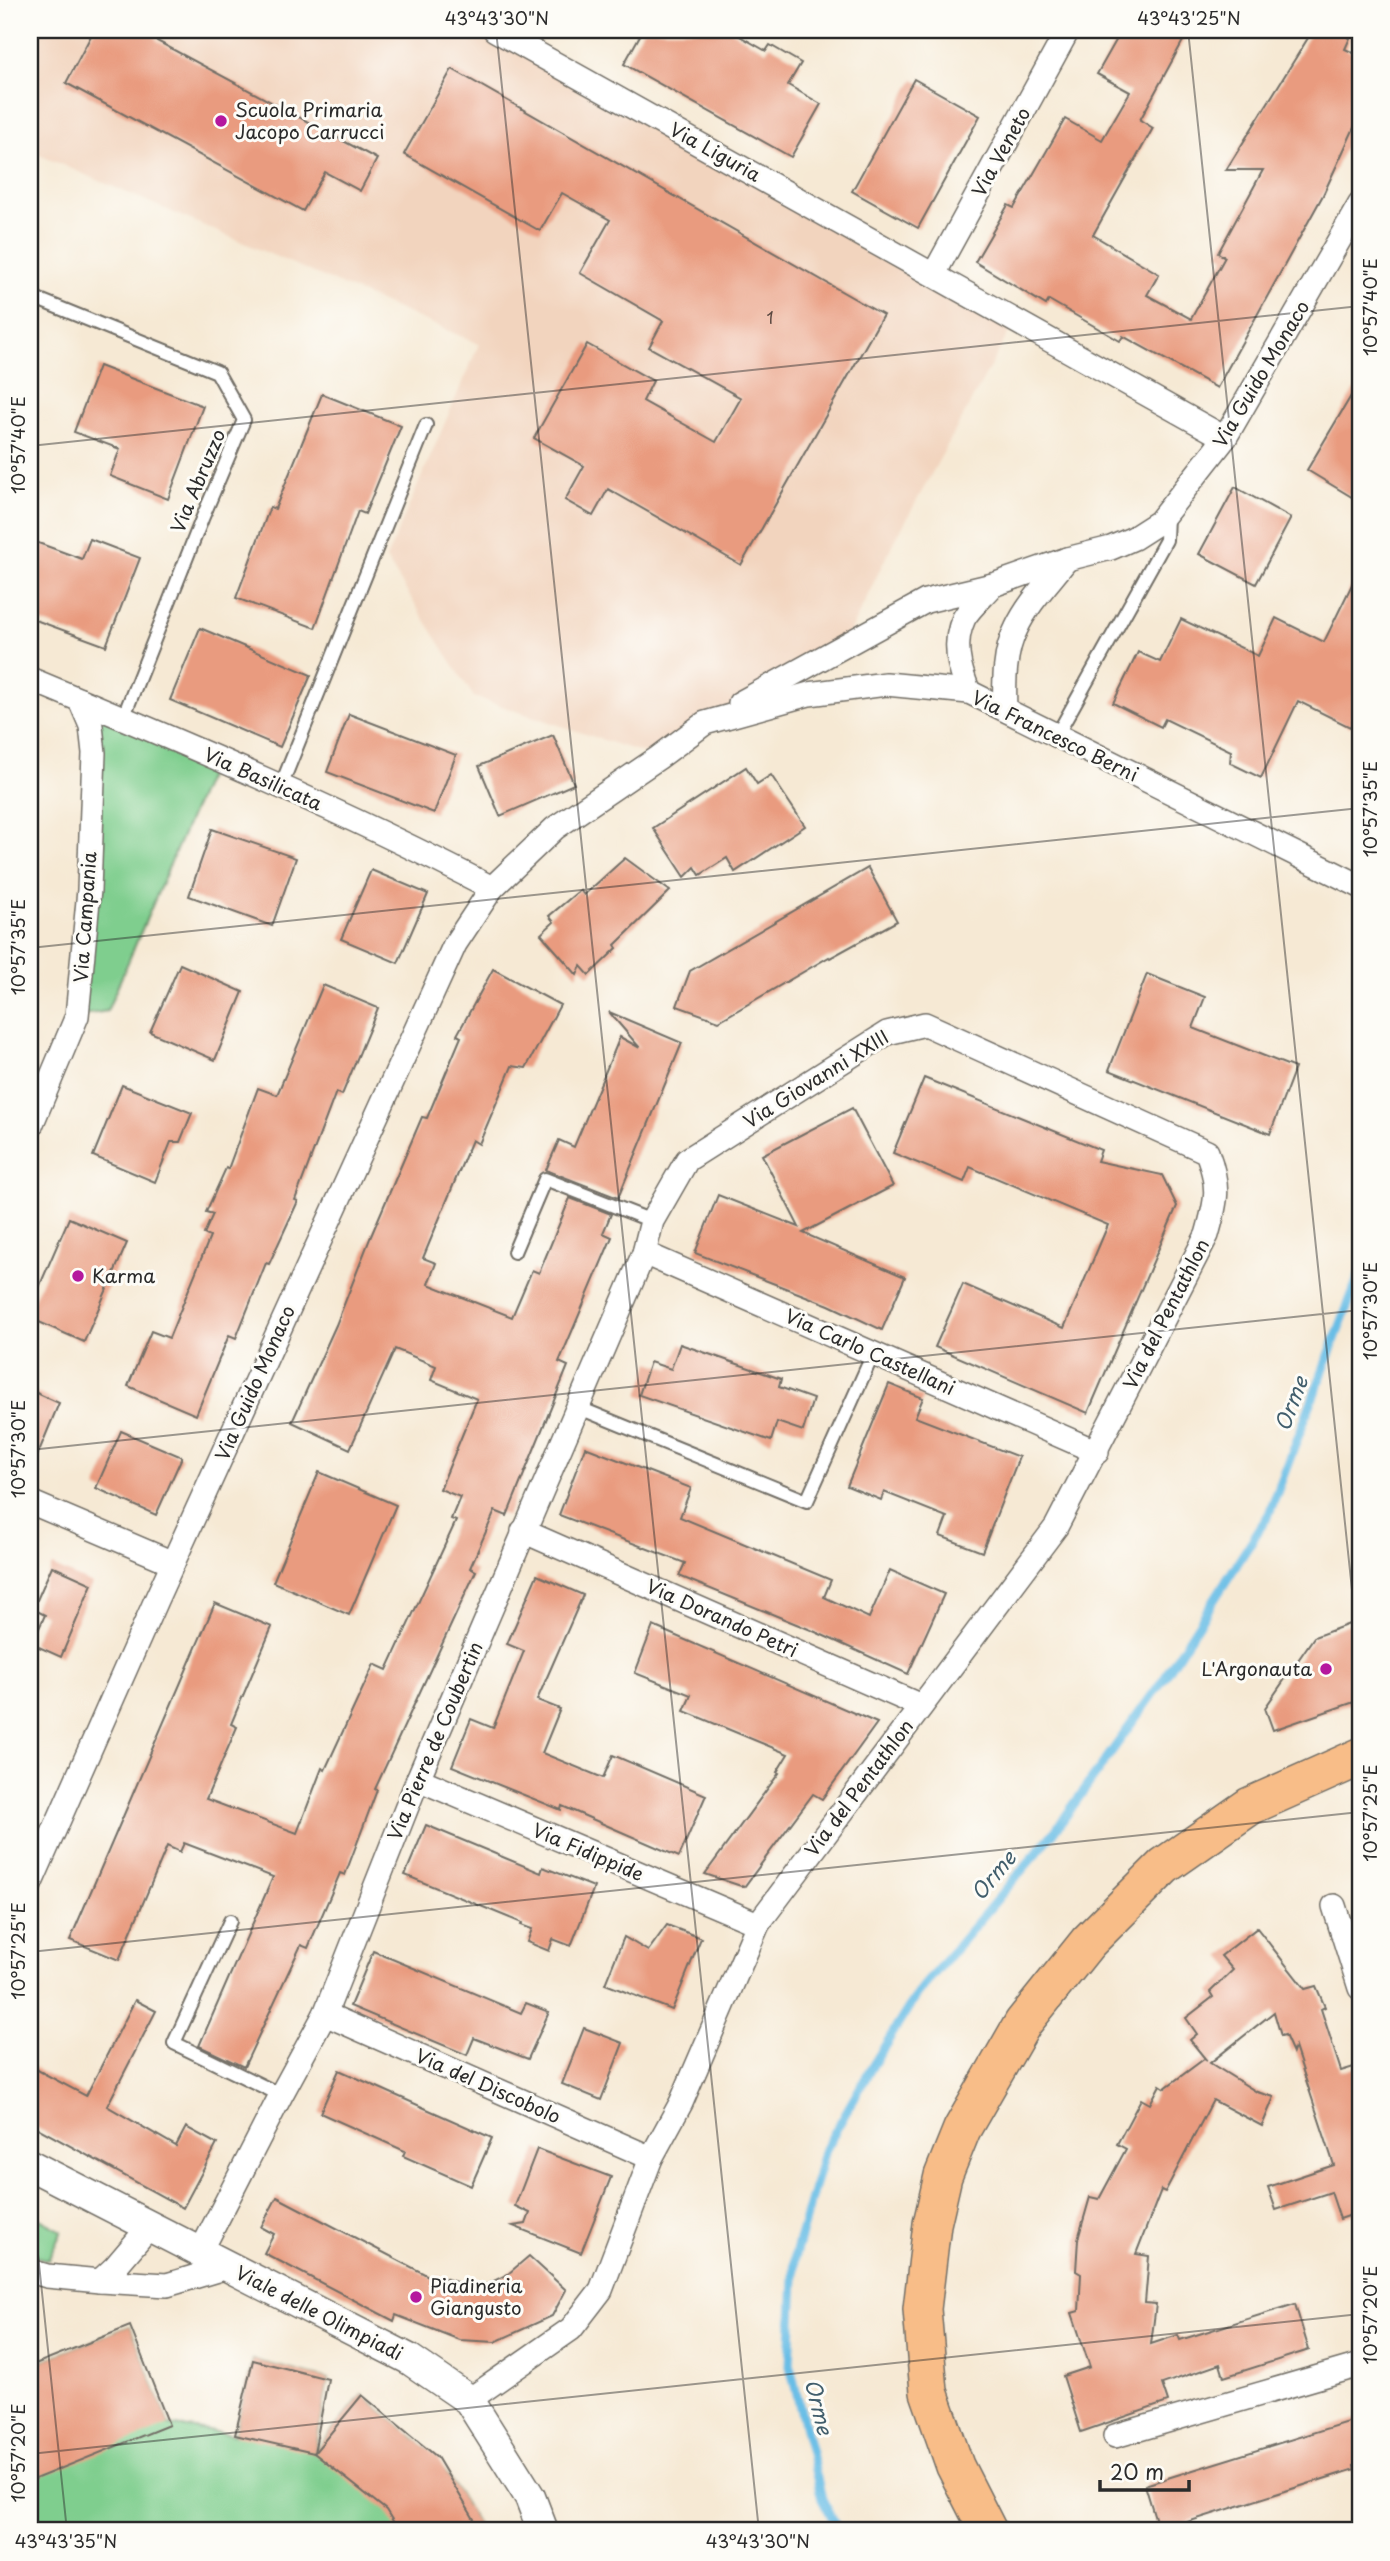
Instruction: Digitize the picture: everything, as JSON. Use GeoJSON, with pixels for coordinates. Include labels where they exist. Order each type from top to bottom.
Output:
{"type":"FeatureCollection","features":[{"type":"Feature","properties":{"kind":"main road"},"geometry":{"type":"LineString","coordinates":[[988,2531],[955,2466],[929,2392],[922,2309],[932,2224],[943,2176],[962,2129],[1023,2023],[1088,1942],[1164,1866],[1250,1806],[1360,1757]]}},
{"type":"Feature","properties":{"kind":"street","name":"Via Liguria"},"geometry":{"type":"LineString","coordinates":[[495,30],[1225,439]]}},
{"type":"Feature","properties":{"kind":"street","name":"Via Veneto"},"geometry":{"type":"LineString","coordinates":[[934,274],[1068,30]]}},
{"type":"Feature","properties":{"kind":"street","name":"Via Guido Monaco"},"geometry":{"type":"LineString","coordinates":[[705,723],[926,601],[993,584],[1111,548],[1134,538],[1159,522],[1225,439],[1360,204]]}},
{"type":"Feature","properties":{"kind":"street"},"geometry":{"type":"LineString","coordinates":[[1004,709],[1004,683],[1015,630],[1030,605],[1068,559]]}},
{"type":"Feature","properties":{"kind":"street"},"geometry":{"type":"LineString","coordinates":[[969,692],[958,666],[958,642],[965,618],[993,584]]}},
{"type":"Feature","properties":{"kind":"street","name":"Via Basilicata"},"geometry":{"type":"LineString","coordinates":[[30,679],[281,786],[410,845],[492,888]]}},
{"type":"Feature","properties":{"kind":"street","name":"Via Francesco Berni"},"geometry":{"type":"LineString","coordinates":[[492,888],[555,828],[705,723],[809,694],[886,684],[969,692],[1360,886]]}},
{"type":"Feature","properties":{"kind":"street","name":"Via Campania"},"geometry":{"type":"LineString","coordinates":[[30,1128],[36,1099],[76,1016],[89,890],[94,753],[91,726],[80,700]]}},
{"type":"Feature","properties":{"kind":"street","name":"Via Guido Monaco"},"geometry":{"type":"LineString","coordinates":[[30,1885],[173,1563],[455,944],[492,888]]}},
{"type":"Feature","properties":{"kind":"street","name":"Via Giovanni XXIII"},"geometry":{"type":"LineString","coordinates":[[652,1221],[687,1160],[887,1033],[925,1024],[1207,1152]]}},
{"type":"Feature","properties":{"kind":"street","name":"Via del Pentathlon"},"geometry":{"type":"LineString","coordinates":[[469,2400],[571,2329],[601,2290],[651,2158],[681,2103],[758,1924],[1056,1527],[1207,1235],[1217,1200],[1216,1175],[1207,1152]]}},
{"type":"Feature","properties":{"kind":"street","name":"Via Pierre de Coubertin"},"geometry":{"type":"LineString","coordinates":[[200,2253],[325,2014],[418,1780],[644,1253],[652,1221]]}},
{"type":"Feature","properties":{"kind":"street","name":"Via Carlo Castellani"},"geometry":{"type":"LineString","coordinates":[[644,1253],[1097,1452]]}},
{"type":"Feature","properties":{"kind":"street"},"geometry":{"type":"LineString","coordinates":[[30,1502],[173,1563]]}},
{"type":"Feature","properties":{"kind":"street","name":"Via Dorando Petri"},"geometry":{"type":"LineString","coordinates":[[523,1531],[921,1706]]}},
{"type":"Feature","properties":{"kind":"street","name":"Via Fidippide"},"geometry":{"type":"LineString","coordinates":[[418,1780],[758,1924]]}},
{"type":"Feature","properties":{"kind":"street"},"geometry":{"type":"LineString","coordinates":[[1334,1906],[1360,1988]]}},
{"type":"Feature","properties":{"kind":"street","name":"Via del Discobolo"},"geometry":{"type":"LineString","coordinates":[[325,2014],[651,2158]]}},
{"type":"Feature","properties":{"kind":"street","name":"Viale delle Olimpiadi"},"geometry":{"type":"LineString","coordinates":[[30,2165],[409,2359],[469,2400],[530,2497],[543,2531]]}},
{"type":"Feature","properties":{"kind":"street"},"geometry":{"type":"LineString","coordinates":[[100,2281],[149,2227]]}},
{"type":"Feature","properties":{"kind":"street"},"geometry":{"type":"LineString","coordinates":[[30,2271],[47,2276],[167,2286],[228,2267]]}},
{"type":"Feature","properties":{"kind":"street"},"geometry":{"type":"LineString","coordinates":[[1115,2436],[1360,2365]]}},
{"type":"Feature","properties":{"kind":"lane","name":"Via Abruzzo"},"geometry":{"type":"LineString","coordinates":[[30,296],[217,372],[244,420],[124,718]]}},
{"type":"Feature","properties":{"kind":"lane"},"geometry":{"type":"LineString","coordinates":[[281,786],[426,425]]}},
{"type":"Feature","properties":{"kind":"lane"},"geometry":{"type":"LineString","coordinates":[[1057,736],[1166,540],[1167,511]]}},
{"type":"Feature","properties":{"kind":"lane"},"geometry":{"type":"LineString","coordinates":[[514,1252],[545,1179],[652,1221]]}},
{"type":"Feature","properties":{"kind":"lane"},"geometry":{"type":"LineString","coordinates":[[577,1407],[807,1502],[873,1354]]}},
{"type":"Feature","properties":{"kind":"lane"},"geometry":{"type":"LineString","coordinates":[[230,1921],[174,2043],[281,2095]]}},
{"type":"Feature","properties":{"kind":"shaded area"},"geometry":{"type":"Polygon","coordinates":[[[39,30],[495,30],[1014,323],[886,557],[843,647],[658,758],[474,697],[386,559],[479,344],[30,151],[30,45],[39,30]]]}},
{"type":"Feature","properties":{"kind":"green space"},"geometry":{"type":"Polygon","coordinates":[[[80,700],[216,757],[107,1011],[77,1016],[94,753],[80,700]]]}},
{"type":"Feature","properties":{"kind":"green space"},"geometry":{"type":"Polygon","coordinates":[[[30,2214],[62,2231],[48,2260],[30,2255],[30,2214]]]}},
{"type":"Feature","properties":{"kind":"green space"},"geometry":{"type":"Polygon","coordinates":[[[130,2326],[169,2425],[235,2435],[253,2360],[328,2379],[315,2452],[362,2395],[428,2450],[447,2474],[481,2531],[30,2531],[30,2366],[130,2326]]]}},
{"type":"Feature","properties":{"kind":"building","name":"Scuola Primaria Jacopo Carrucci"},"geometry":{"type":"Polygon","coordinates":[[[94,30],[151,30],[157,41],[377,159],[360,191],[325,172],[303,211],[66,83],[94,30]]]}},
{"type":"Feature","properties":{"kind":"building"},"geometry":{"type":"Polygon","coordinates":[[[643,30],[729,30],[766,51],[770,45],[801,63],[788,85],[821,104],[791,157],[624,64],[643,30]]]}},
{"type":"Feature","properties":{"kind":"building"},"geometry":{"type":"Polygon","coordinates":[[[1122,30],[1167,30],[1184,39],[1140,120],[1153,128],[1093,235],[1159,274],[1147,295],[1191,319],[1225,257],[1218,253],[1263,170],[1226,170],[1313,30],[1335,30],[1350,38],[1345,49],[1360,56],[1360,115],[1323,195],[1217,388],[1123,336],[1120,341],[1049,300],[1046,305],[975,262],[1008,205],[1014,208],[1065,119],[1102,140],[1130,92],[1097,74],[1122,30]]]}},
{"type":"Feature","properties":{"kind":"building"},"geometry":{"type":"Polygon","coordinates":[[[452,69],[883,315],[741,565],[608,489],[593,516],[565,500],[584,466],[534,438],[587,344],[653,381],[643,401],[716,442],[741,398],[649,347],[663,321],[580,273],[610,220],[562,193],[540,231],[404,154],[452,69]]]}},
{"type":"Feature","properties":{"kind":"building"},"geometry":{"type":"Polygon","coordinates":[[[914,79],[980,116],[918,228],[852,191],[914,79]]]}},
{"type":"Feature","properties":{"kind":"building"},"geometry":{"type":"Polygon","coordinates":[[[99,366],[203,406],[168,499],[110,476],[120,449],[74,432],[99,366]]]}},
{"type":"Feature","properties":{"kind":"building"},"geometry":{"type":"Polygon","coordinates":[[[1360,381],[1360,502],[1307,470],[1360,381]]]}},
{"type":"Feature","properties":{"kind":"building"},"geometry":{"type":"Polygon","coordinates":[[[322,394],[401,426],[365,514],[358,511],[315,628],[236,598],[270,507],[275,509],[322,394]]]}},
{"type":"Feature","properties":{"kind":"building"},"geometry":{"type":"Polygon","coordinates":[[[1235,487],[1291,518],[1256,584],[1199,554],[1235,487]]]}},
{"type":"Feature","properties":{"kind":"building"},"geometry":{"type":"Polygon","coordinates":[[[90,539],[140,558],[106,646],[30,618],[30,540],[82,559],[90,539]]]}},
{"type":"Feature","properties":{"kind":"building"},"geometry":{"type":"Polygon","coordinates":[[[1360,568],[1360,707],[1350,727],[1298,701],[1261,778],[1230,763],[1231,751],[1165,719],[1161,727],[1113,703],[1138,652],[1160,662],[1181,619],[1258,656],[1276,618],[1324,642],[1360,568]]]}},
{"type":"Feature","properties":{"kind":"building"},"geometry":{"type":"Polygon","coordinates":[[[200,628],[311,675],[280,747],[170,700],[200,628]]]}},
{"type":"Feature","properties":{"kind":"building"},"geometry":{"type":"Polygon","coordinates":[[[349,714],[456,755],[434,813],[327,772],[349,714]]]}},
{"type":"Feature","properties":{"kind":"building"},"geometry":{"type":"Polygon","coordinates":[[[553,735],[574,784],[500,816],[479,766],[553,735]]]}},
{"type":"Feature","properties":{"kind":"building"},"geometry":{"type":"Polygon","coordinates":[[[746,767],[757,784],[771,775],[805,826],[735,872],[727,858],[700,875],[695,867],[685,877],[653,828],[746,767]]]}},
{"type":"Feature","properties":{"kind":"building"},"geometry":{"type":"Polygon","coordinates":[[[212,829],[296,858],[272,926],[189,896],[212,829]]]}},
{"type":"Feature","properties":{"kind":"building"},"geometry":{"type":"Polygon","coordinates":[[[625,858],[670,891],[615,945],[617,948],[589,975],[581,966],[577,975],[541,934],[554,922],[549,916],[580,890],[584,895],[625,858]]]}},
{"type":"Feature","properties":{"kind":"building"},"geometry":{"type":"Polygon","coordinates":[[[868,868],[897,921],[719,1021],[677,1006],[690,971],[868,868]]]}},
{"type":"Feature","properties":{"kind":"building"},"geometry":{"type":"Polygon","coordinates":[[[371,870],[428,894],[398,963],[341,939],[371,870]]]}},
{"type":"Feature","properties":{"kind":"building"},"geometry":{"type":"Polygon","coordinates":[[[180,964],[243,992],[215,1060],[150,1032],[180,964]]]}},
{"type":"Feature","properties":{"kind":"building"},"geometry":{"type":"Polygon","coordinates":[[[493,969],[560,1005],[526,1068],[512,1066],[479,1144],[472,1140],[423,1258],[436,1263],[428,1284],[512,1317],[532,1270],[539,1273],[570,1198],[611,1214],[603,1233],[612,1237],[559,1362],[568,1366],[507,1516],[495,1511],[470,1568],[476,1571],[375,1789],[377,1790],[345,1875],[340,1873],[308,1948],[301,1945],[244,2067],[199,2046],[273,1877],[184,1843],[180,1852],[167,1846],[119,1960],[70,1940],[215,1603],[272,1627],[231,1724],[237,1727],[206,1799],[297,1833],[322,1768],[325,1770],[374,1664],[387,1670],[456,1521],[451,1519],[460,1497],[440,1489],[477,1399],[431,1380],[436,1366],[395,1349],[350,1449],[292,1422],[336,1325],[422,1117],[427,1118],[461,1037],[457,1035],[493,969]]]}},
{"type":"Feature","properties":{"kind":"building"},"geometry":{"type":"Polygon","coordinates":[[[1147,974],[1205,997],[1193,1028],[1295,1068],[1270,1134],[1109,1070],[1147,974]]]}},
{"type":"Feature","properties":{"kind":"building"},"geometry":{"type":"Polygon","coordinates":[[[323,985],[378,1008],[342,1095],[336,1092],[295,1200],[298,1201],[269,1264],[266,1263],[236,1338],[229,1335],[196,1415],[128,1386],[151,1331],[169,1338],[210,1237],[204,1234],[213,1214],[206,1212],[226,1168],[228,1169],[258,1088],[277,1095],[323,985]]]}},
{"type":"Feature","properties":{"kind":"building"},"geometry":{"type":"Polygon","coordinates":[[[609,1012],[682,1043],[618,1198],[546,1170],[559,1140],[574,1147],[620,1037],[640,1048],[609,1012]]]}},
{"type":"Feature","properties":{"kind":"building"},"geometry":{"type":"Polygon","coordinates":[[[924,1078],[1101,1150],[1097,1161],[1162,1175],[1177,1206],[1088,1413],[935,1347],[963,1284],[1064,1328],[1108,1225],[970,1167],[964,1182],[893,1153],[924,1078]]]}},
{"type":"Feature","properties":{"kind":"building"},"geometry":{"type":"Polygon","coordinates":[[[122,1085],[192,1113],[180,1142],[171,1142],[155,1182],[93,1156],[122,1085]]]}},
{"type":"Feature","properties":{"kind":"building"},"geometry":{"type":"Polygon","coordinates":[[[852,1108],[893,1186],[803,1233],[905,1277],[882,1330],[829,1305],[695,1253],[718,1195],[799,1227],[762,1155],[852,1108]]]}},
{"type":"Feature","properties":{"kind":"building","name":"Karma"},"geometry":{"type":"Polygon","coordinates":[[[69,1218],[127,1243],[84,1342],[30,1318],[30,1308],[69,1218]]]}},
{"type":"Feature","properties":{"kind":"building"},"geometry":{"type":"Polygon","coordinates":[[[680,1344],[781,1379],[779,1387],[813,1399],[803,1431],[777,1422],[771,1441],[639,1395],[650,1362],[671,1369],[680,1344]]]}},
{"type":"Feature","properties":{"kind":"building"},"geometry":{"type":"Polygon","coordinates":[[[889,1384],[923,1398],[915,1417],[1019,1457],[982,1552],[940,1536],[947,1517],[884,1492],[881,1500],[847,1486],[889,1384]]]}},
{"type":"Feature","properties":{"kind":"building"},"geometry":{"type":"Polygon","coordinates":[[[30,1390],[59,1403],[30,1473],[30,1390]]]}},
{"type":"Feature","properties":{"kind":"building"},"geometry":{"type":"Polygon","coordinates":[[[121,1431],[182,1457],[156,1515],[96,1488],[121,1431]]]}},
{"type":"Feature","properties":{"kind":"building"},"geometry":{"type":"Polygon","coordinates":[[[585,1447],[691,1488],[680,1517],[831,1580],[824,1597],[869,1618],[890,1570],[944,1594],[908,1674],[811,1630],[679,1576],[685,1563],[559,1515],[585,1447]]]}},
{"type":"Feature","properties":{"kind":"building"},"geometry":{"type":"Polygon","coordinates":[[[319,1472],[396,1505],[349,1615],[273,1582],[319,1472]]]}},
{"type":"Feature","properties":{"kind":"building"},"geometry":{"type":"Polygon","coordinates":[[[52,1566],[92,1584],[61,1657],[32,1644],[45,1615],[33,1609],[52,1566]]]}},
{"type":"Feature","properties":{"kind":"building"},"geometry":{"type":"Polygon","coordinates":[[[537,1575],[583,1595],[537,1700],[560,1709],[542,1753],[603,1778],[613,1755],[706,1795],[679,1857],[562,1806],[561,1810],[452,1766],[471,1719],[493,1728],[524,1651],[507,1644],[537,1575]]]}},
{"type":"Feature","properties":{"kind":"building","name":"L'Argonauta"},"geometry":{"type":"Polygon","coordinates":[[[1360,1620],[1360,1700],[1273,1730],[1265,1708],[1314,1637],[1360,1620]]]}},
{"type":"Feature","properties":{"kind":"building"},"geometry":{"type":"Polygon","coordinates":[[[653,1626],[877,1723],[822,1799],[813,1794],[744,1887],[705,1874],[779,1773],[777,1772],[788,1754],[684,1711],[691,1695],[635,1673],[653,1626]]]}},
{"type":"Feature","properties":{"kind":"building"},"geometry":{"type":"Polygon","coordinates":[[[426,1825],[541,1873],[543,1867],[594,1887],[571,1946],[553,1939],[549,1951],[527,1942],[532,1929],[521,1925],[522,1923],[405,1875],[426,1825]]]}},
{"type":"Feature","properties":{"kind":"building"},"geometry":{"type":"Polygon","coordinates":[[[667,1925],[701,1938],[672,2010],[605,1984],[624,1937],[648,1951],[667,1925]]]}},
{"type":"Feature","properties":{"kind":"building"},"geometry":{"type":"Polygon","coordinates":[[[1257,1928],[1305,1989],[1316,1986],[1325,2007],[1321,2009],[1341,2071],[1360,2065],[1360,2212],[1340,2219],[1331,2192],[1276,2210],[1268,2187],[1334,2165],[1295,2047],[1293,2053],[1285,2035],[1281,2036],[1274,2012],[1210,2063],[1257,2092],[1274,2097],[1262,2126],[1213,2100],[1165,2192],[1161,2190],[1136,2254],[1149,2256],[1145,2303],[1156,2304],[1151,2344],[1178,2335],[1180,2340],[1295,2304],[1309,2350],[1224,2377],[1220,2364],[1162,2384],[1168,2402],[1081,2432],[1063,2376],[1090,2367],[1072,2313],[1079,2311],[1081,2274],[1076,2271],[1078,2239],[1090,2197],[1099,2199],[1126,2149],[1117,2144],[1141,2099],[1150,2104],[1160,2085],[1165,2088],[1204,2059],[1207,2061],[1190,2040],[1197,2034],[1186,2018],[1213,1997],[1210,1992],[1233,1970],[1221,1956],[1257,1928]]]}},
{"type":"Feature","properties":{"kind":"building"},"geometry":{"type":"Polygon","coordinates":[[[373,1951],[521,2013],[526,2003],[549,2012],[528,2059],[474,2038],[467,2055],[350,2006],[373,1951]]]}},
{"type":"Feature","properties":{"kind":"building"},"geometry":{"type":"Polygon","coordinates":[[[135,2000],[156,2011],[107,2106],[176,2146],[186,2127],[217,2144],[183,2208],[30,2124],[30,2066],[86,2096],[135,2000]]]}},
{"type":"Feature","properties":{"kind":"building"},"geometry":{"type":"Polygon","coordinates":[[[584,2028],[623,2043],[601,2100],[562,2084],[584,2028]]]}},
{"type":"Feature","properties":{"kind":"building"},"geometry":{"type":"Polygon","coordinates":[[[339,2070],[492,2138],[471,2186],[403,2156],[405,2151],[320,2113],[339,2070]]]}},
{"type":"Feature","properties":{"kind":"building"},"geometry":{"type":"Polygon","coordinates":[[[537,2149],[611,2177],[581,2253],[513,2226],[526,2224],[530,2213],[515,2206],[537,2149]]]}},
{"type":"Feature","properties":{"kind":"building"},"geometry":{"type":"Polygon","coordinates":[[[277,2197],[436,2280],[438,2276],[462,2284],[488,2284],[508,2274],[529,2256],[566,2290],[552,2316],[495,2342],[460,2340],[396,2315],[394,2321],[264,2253],[274,2234],[261,2227],[277,2197]]]}},
{"type":"Feature","properties":{"kind":"building"},"geometry":{"type":"Polygon","coordinates":[[[130,2326],[169,2425],[30,2481],[30,2366],[130,2326]]]}},
{"type":"Feature","properties":{"kind":"building"},"geometry":{"type":"Polygon","coordinates":[[[253,2360],[328,2379],[314,2453],[235,2435],[253,2360]]]}},
{"type":"Feature","properties":{"kind":"building"},"geometry":{"type":"Polygon","coordinates":[[[362,2395],[437,2457],[481,2531],[399,2531],[386,2510],[314,2453],[362,2395]]]}},
{"type":"Feature","properties":{"kind":"building"},"geometry":{"type":"Polygon","coordinates":[[[1360,2418],[1360,2463],[1354,2465],[1355,2469],[1159,2531],[1145,2485],[1360,2418]]]}},
{"type":"Feature","properties":{"kind":"waterway","name":"Orme"},"geometry":{"type":"LineString","coordinates":[[839,2531],[822,2499],[790,2366],[795,2255],[825,2149],[917,1994],[1055,1831],[1162,1681],[1269,1514],[1360,1273]]}},
{"type":"Feature","properties":{"kind":"place","name":"Scuola Primaria Jacopo Carrucci"},"geometry":{"type":"Point","coordinates":[221,121]}},
{"type":"Feature","properties":{"kind":"place","name":"Karma"},"geometry":{"type":"Point","coordinates":[78,1276]}},
{"type":"Feature","properties":{"kind":"place","name":"L'Argonauta"},"geometry":{"type":"Point","coordinates":[1326,1669]}},
{"type":"Feature","properties":{"kind":"place","name":"Piadineria Giangusto"},"geometry":{"type":"Point","coordinates":[416,2297]}}]}
